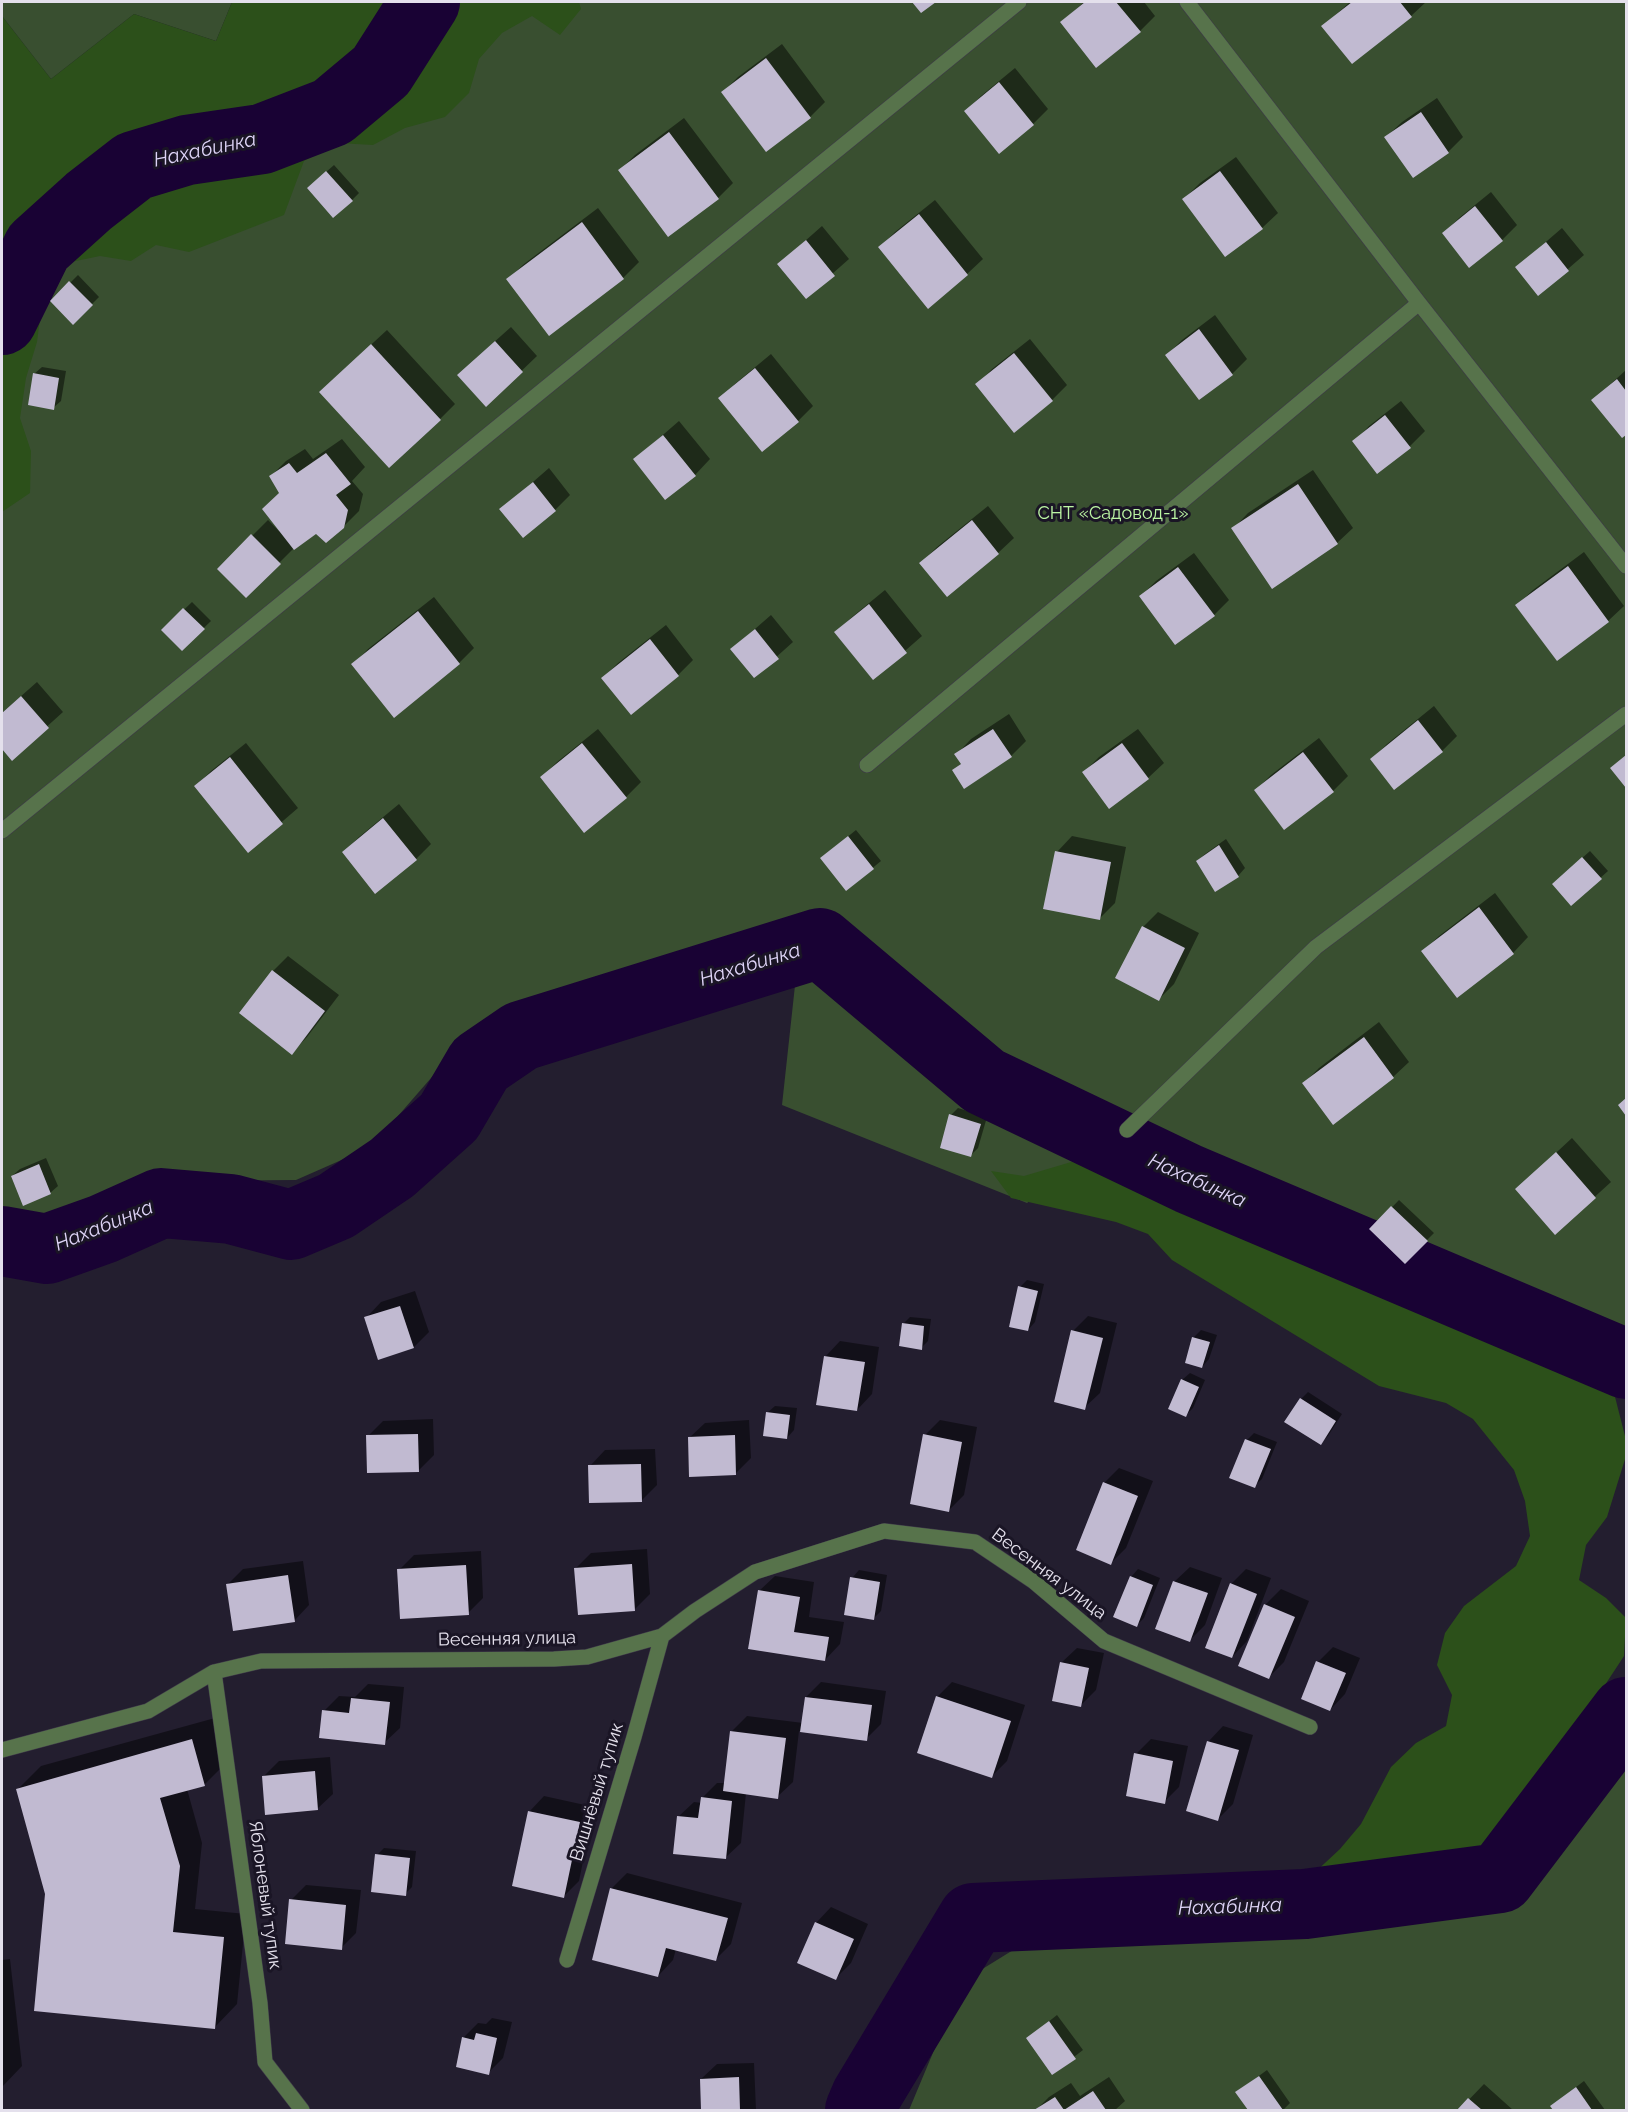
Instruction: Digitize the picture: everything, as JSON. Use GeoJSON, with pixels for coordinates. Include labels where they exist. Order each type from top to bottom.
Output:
{"type":"FeatureCollection","features":[{"type":"Feature","properties":{"kind":"street"},"geometry":{"type":"LineString","coordinates":[[2,831],[1019,2]]}},
{"type":"Feature","properties":{"kind":"street"},"geometry":{"type":"LineString","coordinates":[[1187,2],[1419,303],[1626,566]]}},
{"type":"Feature","properties":{"kind":"street"},"geometry":{"type":"LineString","coordinates":[[867,765],[1419,303]]}},
{"type":"Feature","properties":{"kind":"street"},"geometry":{"type":"LineString","coordinates":[[1127,1130],[1316,947],[1626,714]]}},
{"type":"Feature","properties":{"kind":"street","name":"Весенняя улица"},"geometry":{"type":"LineString","coordinates":[[2,1750],[148,1711],[214,1672],[261,1661],[587,1657],[662,1636],[695,1611],[755,1572],[884,1531],[975,1542],[1033,1581],[1104,1641],[1310,1727]]}},
{"type":"Feature","properties":{"kind":"street","name":"Вишнёвый тупик"},"geometry":{"type":"LineString","coordinates":[[567,1960],[662,1636]]}},
{"type":"Feature","properties":{"kind":"street","name":"Яблоневый тупик"},"geometry":{"type":"LineString","coordinates":[[214,1672],[260,2003],[265,2062],[302,2110]]}},
{"type":"Feature","properties":{"kind":"green space"},"geometry":{"type":"Polygon","coordinates":[[[2,2],[232,2],[216,41],[134,14],[51,79],[2,16],[2,2]]]}},
{"type":"Feature","properties":{"kind":"green space"},"geometry":{"type":"Polygon","coordinates":[[[232,2],[579,2],[581,9],[560,35],[532,16],[502,33],[479,59],[469,93],[445,117],[405,128],[373,145],[338,143],[304,161],[284,215],[189,252],[156,245],[131,261],[100,256],[71,262],[46,273],[37,342],[26,378],[20,418],[31,451],[30,493],[2,512],[2,16],[51,79],[134,14],[216,41],[232,2]]]}},
{"type":"Feature","properties":{"kind":"green space","name":"СНТ «Садовод-1»"},"geometry":{"type":"Polygon","coordinates":[[[471,2],[1626,2],[1626,1336],[1597,1322],[1469,1280],[1410,1273],[1112,1133],[1027,1203],[782,1105],[802,921],[725,940],[532,1008],[438,1070],[371,1147],[296,1180],[170,1181],[2,1248],[2,401],[18,345],[67,255],[471,2]]]}},
{"type":"Feature","properties":{"kind":"green space"},"geometry":{"type":"Polygon","coordinates":[[[1088,1157],[1326,1260],[1416,1304],[1612,1385],[1626,1440],[1626,1456],[1607,1517],[1586,1545],[1579,1580],[1606,1598],[1626,1618],[1624,1656],[1586,1714],[1570,1745],[1546,1769],[1527,1796],[1516,1831],[1491,1855],[1458,1870],[1297,1889],[1340,1849],[1361,1824],[1391,1767],[1416,1743],[1446,1726],[1452,1695],[1437,1665],[1445,1633],[1464,1606],[1516,1566],[1530,1536],[1525,1501],[1514,1470],[1473,1419],[1446,1403],[1379,1386],[1172,1260],[1148,1234],[1116,1222],[1011,1198],[991,1171],[1024,1176],[1088,1157]]]}},
{"type":"Feature","properties":{"kind":"green space"},"geometry":{"type":"Polygon","coordinates":[[[1626,1722],[1626,2110],[909,2110],[963,1981],[1018,1947],[1115,1934],[1502,1900],[1626,1722]]]}},
{"type":"Feature","properties":{"kind":"building"},"geometry":{"type":"Polygon","coordinates":[[[912,2],[936,2],[921,13],[912,2]]]}},
{"type":"Feature","properties":{"kind":"building"},"geometry":{"type":"Polygon","coordinates":[[[1085,2],[1116,2],[1141,32],[1096,68],[1060,22],[1085,2]]]}},
{"type":"Feature","properties":{"kind":"building"},"geometry":{"type":"Polygon","coordinates":[[[1352,2],[1400,2],[1412,17],[1352,64],[1321,26],[1352,2]]]}},
{"type":"Feature","properties":{"kind":"building"},"geometry":{"type":"Polygon","coordinates":[[[766,58],[811,118],[766,152],[721,92],[766,58]]]}},
{"type":"Feature","properties":{"kind":"building"},"geometry":{"type":"Polygon","coordinates":[[[999,82],[1034,125],[999,154],[964,111],[999,82]]]}},
{"type":"Feature","properties":{"kind":"building"},"geometry":{"type":"Polygon","coordinates":[[[1421,112],[1449,153],[1413,178],[1384,137],[1421,112]]]}},
{"type":"Feature","properties":{"kind":"building"},"geometry":{"type":"Polygon","coordinates":[[[669,132],[719,199],[668,237],[618,170],[669,132]]]}},
{"type":"Feature","properties":{"kind":"building"},"geometry":{"type":"Polygon","coordinates":[[[326,171],[353,201],[333,218],[307,188],[326,171]]]}},
{"type":"Feature","properties":{"kind":"building"},"geometry":{"type":"Polygon","coordinates":[[[1220,171],[1263,229],[1225,257],[1182,199],[1220,171]]]}},
{"type":"Feature","properties":{"kind":"building"},"geometry":{"type":"Polygon","coordinates":[[[1475,206],[1503,241],[1469,268],[1442,233],[1475,206]]]}},
{"type":"Feature","properties":{"kind":"building"},"geometry":{"type":"Polygon","coordinates":[[[919,214],[968,275],[928,309],[878,247],[919,214]]]}},
{"type":"Feature","properties":{"kind":"building"},"geometry":{"type":"Polygon","coordinates":[[[582,222],[624,279],[549,336],[506,279],[582,222]]]}},
{"type":"Feature","properties":{"kind":"building"},"geometry":{"type":"Polygon","coordinates":[[[806,240],[835,276],[806,299],[777,264],[806,240]]]}},
{"type":"Feature","properties":{"kind":"building"},"geometry":{"type":"Polygon","coordinates":[[[1546,242],[1569,271],[1538,296],[1515,267],[1546,242]]]}},
{"type":"Feature","properties":{"kind":"building"},"geometry":{"type":"Polygon","coordinates":[[[69,281],[93,305],[73,325],[50,301],[69,281]]]}},
{"type":"Feature","properties":{"kind":"building"},"geometry":{"type":"Polygon","coordinates":[[[1199,329],[1233,375],[1199,400],[1165,355],[1199,329]]]}},
{"type":"Feature","properties":{"kind":"building"},"geometry":{"type":"Polygon","coordinates":[[[495,341],[523,372],[486,407],[457,375],[495,341]]]}},
{"type":"Feature","properties":{"kind":"building"},"geometry":{"type":"Polygon","coordinates":[[[371,344],[441,420],[389,468],[319,392],[371,344]]]}},
{"type":"Feature","properties":{"kind":"building"},"geometry":{"type":"Polygon","coordinates":[[[1014,353],[1053,401],[1014,433],[975,384],[1014,353]]]}},
{"type":"Feature","properties":{"kind":"building"},"geometry":{"type":"Polygon","coordinates":[[[755,368],[799,422],[762,452],[718,398],[755,368]]]}},
{"type":"Feature","properties":{"kind":"building"},"geometry":{"type":"Polygon","coordinates":[[[33,373],[59,378],[54,410],[28,405],[33,373]]]}},
{"type":"Feature","properties":{"kind":"building"},"geometry":{"type":"Polygon","coordinates":[[[1617,379],[1626,391],[1626,435],[1622,438],[1591,400],[1617,379]]]}},
{"type":"Feature","properties":{"kind":"building"},"geometry":{"type":"Polygon","coordinates":[[[1385,415],[1411,448],[1377,474],[1352,441],[1385,415]]]}},
{"type":"Feature","properties":{"kind":"building"},"geometry":{"type":"Polygon","coordinates":[[[663,435],[696,476],[665,500],[633,459],[663,435]]]}},
{"type":"Feature","properties":{"kind":"building"},"geometry":{"type":"Polygon","coordinates":[[[326,453],[351,484],[336,495],[348,510],[344,528],[326,543],[316,534],[294,550],[262,509],[279,493],[269,476],[289,463],[297,473],[326,453]]]}},
{"type":"Feature","properties":{"kind":"building"},"geometry":{"type":"Polygon","coordinates":[[[533,482],[556,511],[523,538],[499,509],[533,482]]]}},
{"type":"Feature","properties":{"kind":"building"},"geometry":{"type":"Polygon","coordinates":[[[1298,484],[1338,544],[1272,589],[1231,528],[1298,484]]]}},
{"type":"Feature","properties":{"kind":"building"},"geometry":{"type":"Polygon","coordinates":[[[972,520],[999,554],[947,597],[919,563],[972,520]]]}},
{"type":"Feature","properties":{"kind":"building"},"geometry":{"type":"Polygon","coordinates":[[[251,534],[281,564],[246,598],[217,569],[251,534]]]}},
{"type":"Feature","properties":{"kind":"building"},"geometry":{"type":"Polygon","coordinates":[[[1568,566],[1609,622],[1557,661],[1515,605],[1568,566]]]}},
{"type":"Feature","properties":{"kind":"building"},"geometry":{"type":"Polygon","coordinates":[[[1178,567],[1215,616],[1175,645],[1139,596],[1178,567]]]}},
{"type":"Feature","properties":{"kind":"building"},"geometry":{"type":"Polygon","coordinates":[[[869,604],[907,653],[873,680],[834,632],[869,604]]]}},
{"type":"Feature","properties":{"kind":"building"},"geometry":{"type":"Polygon","coordinates":[[[183,608],[205,629],[182,651],[161,630],[183,608]]]}},
{"type":"Feature","properties":{"kind":"building"},"geometry":{"type":"Polygon","coordinates":[[[418,611],[460,664],[394,718],[351,664],[418,611]]]}},
{"type":"Feature","properties":{"kind":"building"},"geometry":{"type":"Polygon","coordinates":[[[755,629],[779,659],[754,678],[730,649],[755,629]]]}},
{"type":"Feature","properties":{"kind":"building"},"geometry":{"type":"Polygon","coordinates":[[[650,639],[679,676],[631,715],[601,678],[650,639]]]}},
{"type":"Feature","properties":{"kind":"building"},"geometry":{"type":"Polygon","coordinates":[[[21,696],[49,728],[12,761],[2,749],[2,713],[21,696]]]}},
{"type":"Feature","properties":{"kind":"building"},"geometry":{"type":"Polygon","coordinates":[[[1418,720],[1443,752],[1394,790],[1370,759],[1418,720]]]}},
{"type":"Feature","properties":{"kind":"building"},"geometry":{"type":"Polygon","coordinates":[[[993,729],[1012,757],[964,789],[952,770],[961,764],[954,754],[993,729]]]}},
{"type":"Feature","properties":{"kind":"building"},"geometry":{"type":"Polygon","coordinates":[[[582,743],[627,798],[584,833],[540,777],[582,743]]]}},
{"type":"Feature","properties":{"kind":"building"},"geometry":{"type":"Polygon","coordinates":[[[1122,743],[1149,779],[1109,809],[1082,772],[1122,743]]]}},
{"type":"Feature","properties":{"kind":"building"},"geometry":{"type":"Polygon","coordinates":[[[1303,752],[1334,792],[1284,830],[1254,790],[1303,752]]]}},
{"type":"Feature","properties":{"kind":"building"},"geometry":{"type":"Polygon","coordinates":[[[1626,755],[1626,788],[1610,768],[1626,755]]]}},
{"type":"Feature","properties":{"kind":"building"},"geometry":{"type":"Polygon","coordinates":[[[230,757],[283,824],[248,853],[194,786],[230,757]]]}},
{"type":"Feature","properties":{"kind":"building"},"geometry":{"type":"Polygon","coordinates":[[[383,818],[417,860],[375,894],[342,852],[383,818]]]}},
{"type":"Feature","properties":{"kind":"building"},"geometry":{"type":"Polygon","coordinates":[[[848,836],[874,869],[846,891],[820,858],[848,836]]]}},
{"type":"Feature","properties":{"kind":"building"},"geometry":{"type":"Polygon","coordinates":[[[1219,845],[1239,877],[1215,892],[1196,861],[1219,845]]]}},
{"type":"Feature","properties":{"kind":"building"},"geometry":{"type":"Polygon","coordinates":[[[1055,851],[1111,862],[1100,920],[1043,909],[1055,851]]]}},
{"type":"Feature","properties":{"kind":"building"},"geometry":{"type":"Polygon","coordinates":[[[1582,857],[1602,879],[1571,906],[1552,884],[1582,857]]]}},
{"type":"Feature","properties":{"kind":"building"},"geometry":{"type":"Polygon","coordinates":[[[1479,907],[1514,954],[1457,998],[1421,951],[1479,907]]]}},
{"type":"Feature","properties":{"kind":"building"},"geometry":{"type":"Polygon","coordinates":[[[1142,926],[1185,948],[1159,1001],[1115,978],[1142,926]]]}},
{"type":"Feature","properties":{"kind":"building"},"geometry":{"type":"Polygon","coordinates":[[[272,970],[325,1011],[292,1055],[239,1013],[272,970]]]}},
{"type":"Feature","properties":{"kind":"building"},"geometry":{"type":"Polygon","coordinates":[[[1364,1037],[1394,1078],[1333,1125],[1302,1083],[1364,1037]]]}},
{"type":"Feature","properties":{"kind":"building"},"geometry":{"type":"Polygon","coordinates":[[[1626,1098],[1626,1116],[1618,1105],[1626,1098]]]}},
{"type":"Feature","properties":{"kind":"building"},"geometry":{"type":"Polygon","coordinates":[[[949,1114],[981,1124],[971,1157],[940,1148],[949,1114]]]}},
{"type":"Feature","properties":{"kind":"building"},"geometry":{"type":"Polygon","coordinates":[[[1556,1152],[1596,1198],[1555,1235],[1515,1189],[1556,1152]]]}},
{"type":"Feature","properties":{"kind":"building"},"geometry":{"type":"Polygon","coordinates":[[[39,1164],[51,1194],[23,1206],[11,1176],[39,1164]]]}},
{"type":"Feature","properties":{"kind":"building"},"geometry":{"type":"Polygon","coordinates":[[[1391,1206],[1428,1241],[1405,1264],[1369,1229],[1391,1206]]]}},
{"type":"Feature","properties":{"kind":"building"},"geometry":{"type":"Polygon","coordinates":[[[1018,1286],[1038,1291],[1028,1331],[1009,1327],[1018,1286]]]}},
{"type":"Feature","properties":{"kind":"building"},"geometry":{"type":"Polygon","coordinates":[[[400,1306],[414,1348],[378,1360],[364,1317],[400,1306]]]}},
{"type":"Feature","properties":{"kind":"building"},"geometry":{"type":"Polygon","coordinates":[[[902,1323],[924,1326],[922,1350],[899,1346],[902,1323]]]}},
{"type":"Feature","properties":{"kind":"building"},"geometry":{"type":"Polygon","coordinates":[[[1071,1330],[1103,1338],[1085,1410],[1054,1402],[1071,1330]]]}},
{"type":"Feature","properties":{"kind":"building"},"geometry":{"type":"Polygon","coordinates":[[[1192,1337],[1210,1342],[1202,1368],[1185,1363],[1192,1337]]]}},
{"type":"Feature","properties":{"kind":"building"},"geometry":{"type":"Polygon","coordinates":[[[824,1356],[865,1362],[857,1411],[816,1405],[824,1356]]]}},
{"type":"Feature","properties":{"kind":"building"},"geometry":{"type":"Polygon","coordinates":[[[1181,1379],[1199,1387],[1186,1417],[1168,1409],[1181,1379]]]}},
{"type":"Feature","properties":{"kind":"building"},"geometry":{"type":"Polygon","coordinates":[[[1300,1398],[1336,1421],[1321,1445],[1284,1422],[1300,1398]]]}},
{"type":"Feature","properties":{"kind":"building"},"geometry":{"type":"Polygon","coordinates":[[[766,1412],[790,1415],[787,1439],[763,1436],[766,1412]]]}},
{"type":"Feature","properties":{"kind":"building"},"geometry":{"type":"Polygon","coordinates":[[[418,1434],[419,1472],[367,1473],[366,1435],[418,1434]]]}},
{"type":"Feature","properties":{"kind":"building"},"geometry":{"type":"Polygon","coordinates":[[[923,1434],[962,1442],[949,1512],[910,1504],[923,1434]]]}},
{"type":"Feature","properties":{"kind":"building"},"geometry":{"type":"Polygon","coordinates":[[[735,1435],[736,1475],[689,1477],[688,1437],[735,1435]]]}},
{"type":"Feature","properties":{"kind":"building"},"geometry":{"type":"Polygon","coordinates":[[[1245,1439],[1271,1449],[1255,1488],[1229,1478],[1245,1439]]]}},
{"type":"Feature","properties":{"kind":"building"},"geometry":{"type":"Polygon","coordinates":[[[641,1464],[642,1502],[589,1503],[588,1465],[641,1464]]]}},
{"type":"Feature","properties":{"kind":"building"},"geometry":{"type":"Polygon","coordinates":[[[1103,1482],[1138,1496],[1111,1565],[1076,1550],[1103,1482]]]}},
{"type":"Feature","properties":{"kind":"building"},"geometry":{"type":"Polygon","coordinates":[[[632,1564],[635,1611],[578,1615],[574,1568],[632,1564]]]}},
{"type":"Feature","properties":{"kind":"building"},"geometry":{"type":"Polygon","coordinates":[[[466,1565],[469,1615],[400,1619],[397,1569],[466,1565]]]}},
{"type":"Feature","properties":{"kind":"building"},"geometry":{"type":"Polygon","coordinates":[[[288,1575],[295,1622],[233,1631],[226,1584],[288,1575]]]}},
{"type":"Feature","properties":{"kind":"building"},"geometry":{"type":"Polygon","coordinates":[[[1130,1576],[1153,1585],[1137,1627],[1113,1617],[1130,1576]]]}},
{"type":"Feature","properties":{"kind":"building"},"geometry":{"type":"Polygon","coordinates":[[[850,1577],[880,1582],[874,1620],[844,1615],[850,1577]]]}},
{"type":"Feature","properties":{"kind":"building"},"geometry":{"type":"Polygon","coordinates":[[[1173,1581],[1208,1593],[1190,1642],[1155,1629],[1173,1581]]]}},
{"type":"Feature","properties":{"kind":"building"},"geometry":{"type":"Polygon","coordinates":[[[1230,1583],[1257,1594],[1232,1658],[1205,1648],[1230,1583]]]}},
{"type":"Feature","properties":{"kind":"building"},"geometry":{"type":"Polygon","coordinates":[[[758,1590],[800,1597],[794,1632],[829,1637],[825,1661],[748,1649],[758,1590]]]}},
{"type":"Feature","properties":{"kind":"building"},"geometry":{"type":"Polygon","coordinates":[[[1264,1604],[1295,1617],[1269,1679],[1238,1666],[1264,1604]]]}},
{"type":"Feature","properties":{"kind":"building"},"geometry":{"type":"Polygon","coordinates":[[[1316,1661],[1346,1673],[1330,1711],[1301,1699],[1316,1661]]]}},
{"type":"Feature","properties":{"kind":"building"},"geometry":{"type":"Polygon","coordinates":[[[1060,1662],[1089,1668],[1081,1707],[1052,1701],[1060,1662]]]}},
{"type":"Feature","properties":{"kind":"building"},"geometry":{"type":"Polygon","coordinates":[[[936,1696],[1011,1721],[992,1778],[917,1753],[936,1696]]]}},
{"type":"Feature","properties":{"kind":"building"},"geometry":{"type":"Polygon","coordinates":[[[805,1697],[872,1705],[867,1741],[800,1732],[805,1697]]]}},
{"type":"Feature","properties":{"kind":"building"},"geometry":{"type":"Polygon","coordinates":[[[351,1698],[390,1702],[385,1745],[319,1738],[322,1710],[349,1713],[351,1698]]]}},
{"type":"Feature","properties":{"kind":"building"},"geometry":{"type":"Polygon","coordinates":[[[730,1731],[786,1738],[778,1799],[723,1791],[730,1731]]]}},
{"type":"Feature","properties":{"kind":"building"},"geometry":{"type":"Polygon","coordinates":[[[192,1739],[205,1786],[160,1798],[180,1866],[173,1932],[224,1937],[215,2029],[34,2011],[45,1894],[16,1789],[192,1739]]]}},
{"type":"Feature","properties":{"kind":"building"},"geometry":{"type":"Polygon","coordinates":[[[1207,1741],[1239,1750],[1218,1821],[1186,1811],[1207,1741]]]}},
{"type":"Feature","properties":{"kind":"building"},"geometry":{"type":"Polygon","coordinates":[[[1134,1753],[1173,1761],[1165,1804],[1126,1796],[1134,1753]]]}},
{"type":"Feature","properties":{"kind":"building"},"geometry":{"type":"Polygon","coordinates":[[[315,1771],[318,1810],[265,1815],[262,1776],[315,1771]]]}},
{"type":"Feature","properties":{"kind":"building"},"geometry":{"type":"Polygon","coordinates":[[[701,1797],[732,1801],[726,1859],[673,1854],[677,1816],[698,1818],[701,1797]]]}},
{"type":"Feature","properties":{"kind":"building"},"geometry":{"type":"Polygon","coordinates":[[[528,1811],[580,1822],[564,1898],[512,1886],[528,1811]]]}},
{"type":"Feature","properties":{"kind":"building"},"geometry":{"type":"Polygon","coordinates":[[[375,1854],[410,1858],[406,1896],[371,1892],[375,1854]]]}},
{"type":"Feature","properties":{"kind":"building"},"geometry":{"type":"Polygon","coordinates":[[[610,1888],[728,1918],[716,1961],[666,1948],[658,1977],[592,1960],[610,1888]]]}},
{"type":"Feature","properties":{"kind":"building"},"geometry":{"type":"Polygon","coordinates":[[[289,1899],[346,1905],[342,1950],[285,1944],[289,1899]]]}},
{"type":"Feature","properties":{"kind":"building"},"geometry":{"type":"Polygon","coordinates":[[[815,1922],[854,1939],[836,1980],[797,1963],[815,1922]]]}},
{"type":"Feature","properties":{"kind":"building"},"geometry":{"type":"Polygon","coordinates":[[[1049,2021],[1076,2059],[1052,2075],[1026,2038],[1049,2021]]]}},
{"type":"Feature","properties":{"kind":"building"},"geometry":{"type":"Polygon","coordinates":[[[476,2033],[497,2038],[489,2075],[456,2067],[462,2037],[474,2040],[476,2033]]]}},
{"type":"Feature","properties":{"kind":"building"},"geometry":{"type":"Polygon","coordinates":[[[1259,2076],[1283,2110],[1248,2110],[1235,2092],[1259,2076]]]}},
{"type":"Feature","properties":{"kind":"building"},"geometry":{"type":"Polygon","coordinates":[[[739,2077],[740,2110],[701,2110],[700,2079],[739,2077]]]}},
{"type":"Feature","properties":{"kind":"building"},"geometry":{"type":"Polygon","coordinates":[[[1576,2087],[1592,2110],[1553,2110],[1550,2106],[1576,2087]]]}},
{"type":"Feature","properties":{"kind":"building"},"geometry":{"type":"Polygon","coordinates":[[[1093,2091],[1106,2110],[1064,2110],[1093,2091]]]}},
{"type":"Feature","properties":{"kind":"building"},"geometry":{"type":"Polygon","coordinates":[[[1055,2097],[1064,2110],[1034,2110],[1055,2097]]]}},
{"type":"Feature","properties":{"kind":"building"},"geometry":{"type":"Polygon","coordinates":[[[1468,2098],[1482,2110],[1457,2110],[1468,2098]]]}},
{"type":"Feature","properties":{"kind":"waterway","name":"Нахабинка"},"geometry":{"type":"LineString","coordinates":[[2,320],[38,247],[89,201],[134,166],[187,150],[262,139],[332,112],[381,71],[425,2]]}},
{"type":"Feature","properties":{"kind":"waterway","name":"Нахабинка"},"geometry":{"type":"LineString","coordinates":[[2,1241],[47,1249],[103,1229],[161,1203],[231,1209],[291,1225],[336,1206],[392,1168],[449,1117],[480,1064],[521,1036],[820,943],[984,1081],[1189,1179],[1626,1364]]}},
{"type":"Feature","properties":{"kind":"waterway","name":"Нахабинка"},"geometry":{"type":"LineString","coordinates":[[860,2110],[866,2096],[973,1918],[1305,1904],[1500,1878],[1626,1712]]}}]}
